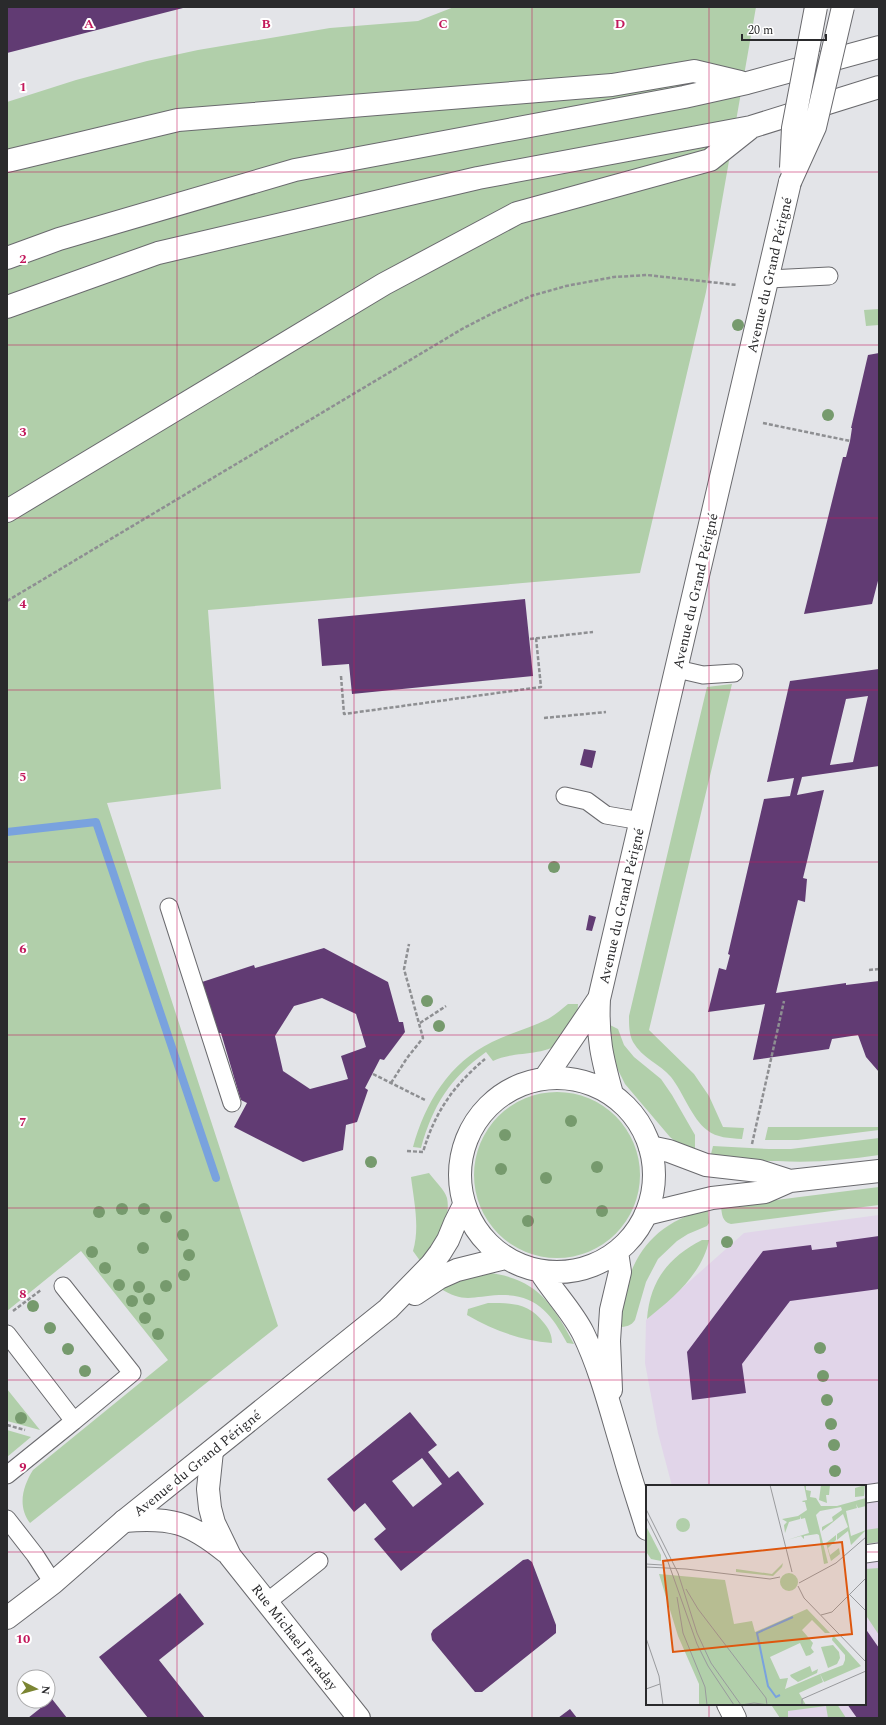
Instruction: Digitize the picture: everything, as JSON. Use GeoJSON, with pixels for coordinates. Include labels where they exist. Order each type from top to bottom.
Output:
{"type":"FeatureCollection","features":[{"type":"Feature","properties":{"kind":"main road","name":"Avenue du Grand Périgné"},"geometry":{"type":"LineString","coordinates":[[612,1094],[601,1054],[598,1025],[599,999],[784,212],[790,182],[793,128],[816,7]]}},
{"type":"Feature","properties":{"kind":"main road","name":"Avenue du Grand Périgné"},"geometry":{"type":"LineString","coordinates":[[790,182],[815,127],[843,7]]}},
{"type":"Feature","properties":{"kind":"main road"},"geometry":{"type":"LineString","coordinates":[[7,258],[59,239],[295,170],[684,97],[748,83],[879,47]]}},
{"type":"Feature","properties":{"kind":"main road"},"geometry":{"type":"LineString","coordinates":[[7,161],[178,120],[612,85],[694,71],[748,83]]}},
{"type":"Feature","properties":{"kind":"main road"},"geometry":{"type":"LineString","coordinates":[[7,307],[158,253],[478,178],[751,127],[879,87]]}},
{"type":"Feature","properties":{"kind":"main road"},"geometry":{"type":"LineString","coordinates":[[7,511],[384,284],[517,213],[710,160],[751,127]]}},
{"type":"Feature","properties":{"kind":"main road","name":"Avenue du Grand Périgné"},"geometry":{"type":"LineString","coordinates":[[545,1078],[599,999]]}},
{"type":"Feature","properties":{"kind":"main road"},"geometry":{"type":"LineString","coordinates":[[562,1077],[580,1080],[597,1085],[612,1094],[633,1113],[643,1129],[653,1158],[654,1180],[650,1203],[646,1214],[634,1235],[617,1252],[596,1264],[580,1270],[563,1272],[540,1271],[506,1258],[480,1235],[464,1205],[460,1184],[460,1163],[465,1142],[474,1123],[488,1106],[504,1092],[524,1083],[545,1078],[562,1077]]}},
{"type":"Feature","properties":{"kind":"main road"},"geometry":{"type":"LineString","coordinates":[[650,1146],[669,1151],[706,1165],[759,1171],[790,1181]]}},
{"type":"Feature","properties":{"kind":"main road"},"geometry":{"type":"LineString","coordinates":[[646,1214],[712,1198],[765,1192],[790,1181],[879,1171]]}},
{"type":"Feature","properties":{"kind":"main road","name":"Avenue du Grand Périgné"},"geometry":{"type":"LineString","coordinates":[[7,1618],[53,1583],[124,1521],[388,1310],[440,1254],[464,1205]]}},
{"type":"Feature","properties":{"kind":"main road"},"geometry":{"type":"LineString","coordinates":[[611,1409],[609,1341],[611,1310],[620,1272],[617,1252]]}},
{"type":"Feature","properties":{"kind":"main road","name":"Avenue du Grand Périgné"},"geometry":{"type":"LineString","coordinates":[[388,1310],[439,1278],[457,1270],[506,1258]]}},
{"type":"Feature","properties":{"kind":"main road"},"geometry":{"type":"LineString","coordinates":[[540,1271],[553,1291],[576,1320],[583,1334],[611,1409],[646,1526]]}},
{"type":"Feature","properties":{"kind":"main road","name":"Rue Michael Faraday"},"geometry":{"type":"LineString","coordinates":[[212,1451],[208,1489],[210,1508],[214,1523],[230,1556]]}},
{"type":"Feature","properties":{"kind":"main road","name":"Rue Michael Faraday"},"geometry":{"type":"LineString","coordinates":[[124,1521],[147,1519],[168,1521],[187,1526],[207,1537],[230,1556],[359,1718]]}},
{"type":"Feature","properties":{"kind":"main road"},"geometry":{"type":"LineString","coordinates":[[728,1705],[735,1718]]}},
{"type":"Feature","properties":{"kind":"lane"},"geometry":{"type":"LineString","coordinates":[[769,279],[829,276]]}},
{"type":"Feature","properties":{"kind":"lane"},"geometry":{"type":"LineString","coordinates":[[677,669],[703,675],[734,672]]}},
{"type":"Feature","properties":{"kind":"lane"},"geometry":{"type":"LineString","coordinates":[[565,796],[587,801],[606,815],[641,822]]}},
{"type":"Feature","properties":{"kind":"lane"},"geometry":{"type":"LineString","coordinates":[[169,907],[232,1103]]}},
{"type":"Feature","properties":{"kind":"lane"},"geometry":{"type":"LineString","coordinates":[[7,1474],[132,1373],[63,1286]]}},
{"type":"Feature","properties":{"kind":"lane"},"geometry":{"type":"LineString","coordinates":[[7,1334],[74,1421]]}},
{"type":"Feature","properties":{"kind":"lane"},"geometry":{"type":"LineString","coordinates":[[866,1494],[879,1492]]}},
{"type":"Feature","properties":{"kind":"lane"},"geometry":{"type":"LineString","coordinates":[[7,1519],[35,1555],[53,1583]]}},
{"type":"Feature","properties":{"kind":"lane"},"geometry":{"type":"LineString","coordinates":[[866,1554],[879,1552]]}},
{"type":"Feature","properties":{"kind":"lane"},"geometry":{"type":"LineString","coordinates":[[267,1602],[319,1561]]}},
{"type":"Feature","properties":{"kind":"path"},"geometry":{"type":"LineString","coordinates":[[7,601],[462,329],[524,299],[566,286],[632,275],[669,277],[737,285]]}},
{"type":"Feature","properties":{"kind":"path"},"geometry":{"type":"LineString","coordinates":[[763,423],[850,441]]}},
{"type":"Feature","properties":{"kind":"path"},"geometry":{"type":"LineString","coordinates":[[530,639],[593,632]]}},
{"type":"Feature","properties":{"kind":"path"},"geometry":{"type":"LineString","coordinates":[[341,676],[344,714],[541,687],[536,638]]}},
{"type":"Feature","properties":{"kind":"path"},"geometry":{"type":"LineString","coordinates":[[544,718],[606,712]]}},
{"type":"Feature","properties":{"kind":"path"},"geometry":{"type":"LineString","coordinates":[[391,1083],[407,1058],[423,1038],[404,969],[409,944]]}},
{"type":"Feature","properties":{"kind":"path"},"geometry":{"type":"LineString","coordinates":[[869,970],[879,969]]}},
{"type":"Feature","properties":{"kind":"path"},"geometry":{"type":"LineString","coordinates":[[752,1145],[784,1002]]}},
{"type":"Feature","properties":{"kind":"path"},"geometry":{"type":"LineString","coordinates":[[420,1023],[446,1006]]}},
{"type":"Feature","properties":{"kind":"path"},"geometry":{"type":"LineString","coordinates":[[407,1151],[423,1152],[434,1121],[447,1098],[462,1080],[485,1059]]}},
{"type":"Feature","properties":{"kind":"path"},"geometry":{"type":"LineString","coordinates":[[373,1074],[425,1100]]}},
{"type":"Feature","properties":{"kind":"path"},"geometry":{"type":"LineString","coordinates":[[7,1316],[57,1278],[63,1286]]}},
{"type":"Feature","properties":{"kind":"path"},"geometry":{"type":"LineString","coordinates":[[7,1425],[29,1431]]}},
{"type":"Feature","properties":{"kind":"shaded area"},"geometry":{"type":"Polygon","coordinates":[[[879,1215],[879,1718],[780,1718],[772,1705],[866,1705],[866,1485],[672,1485],[658,1433],[645,1363],[646,1320],[744,1233],[879,1215]]]}},
{"type":"Feature","properties":{"kind":"green space"},"geometry":{"type":"Polygon","coordinates":[[[454,7],[756,7],[706,292],[640,573],[208,610],[221,789],[107,803],[278,1326],[30,1523],[24,1510],[23,1496],[26,1483],[33,1470],[168,1360],[81,1251],[7,1311],[7,102],[76,80],[147,61],[198,50],[330,28],[418,21],[454,7]]]}},
{"type":"Feature","properties":{"kind":"green space"},"geometry":{"type":"Polygon","coordinates":[[[879,309],[879,325],[866,326],[864,310],[879,309]]]}},
{"type":"Feature","properties":{"kind":"green space"},"geometry":{"type":"Polygon","coordinates":[[[732,684],[649,1030],[694,1074],[709,1096],[723,1127],[744,1128],[742,1139],[719,1136],[711,1133],[702,1125],[667,1072],[646,1057],[637,1048],[631,1036],[629,1023],[629,1016],[707,687],[732,684]]]}},
{"type":"Feature","properties":{"kind":"green space"},"geometry":{"type":"Polygon","coordinates":[[[568,1004],[578,1004],[578,1007],[568,1034],[564,1039],[556,1046],[538,1052],[510,1056],[493,1061],[486,1052],[462,1072],[453,1082],[437,1106],[421,1148],[413,1147],[424,1115],[432,1100],[451,1073],[463,1061],[492,1042],[548,1019],[568,1004]]]}},
{"type":"Feature","properties":{"kind":"green space"},"geometry":{"type":"Polygon","coordinates":[[[608,1024],[618,1029],[624,1045],[634,1057],[661,1079],[672,1095],[695,1135],[695,1152],[680,1145],[670,1137],[625,1084],[612,1058],[608,1024]]]}},
{"type":"Feature","properties":{"kind":"green space"},"geometry":{"type":"Polygon","coordinates":[[[549,1092],[565,1092],[589,1098],[616,1116],[634,1143],[639,1159],[639,1191],[634,1207],[616,1234],[603,1244],[581,1255],[565,1258],[549,1258],[525,1252],[504,1239],[493,1228],[480,1207],[477,1199],[474,1183],[474,1167],[480,1143],[493,1122],[504,1111],[525,1098],[533,1095],[549,1092]]]}},
{"type":"Feature","properties":{"kind":"green space"},"geometry":{"type":"Polygon","coordinates":[[[768,1127],[879,1127],[879,1130],[798,1140],[765,1140],[768,1127]]]}},
{"type":"Feature","properties":{"kind":"green space"},"geometry":{"type":"Polygon","coordinates":[[[879,1138],[879,1155],[841,1160],[803,1162],[769,1161],[711,1154],[713,1146],[791,1149],[879,1138]]]}},
{"type":"Feature","properties":{"kind":"green space"},"geometry":{"type":"Polygon","coordinates":[[[429,1173],[446,1195],[448,1207],[447,1216],[441,1233],[423,1265],[413,1251],[416,1224],[411,1177],[429,1173]]]}},
{"type":"Feature","properties":{"kind":"green space"},"geometry":{"type":"Polygon","coordinates":[[[879,1187],[879,1205],[731,1224],[724,1220],[721,1207],[879,1187]]]}},
{"type":"Feature","properties":{"kind":"green space"},"geometry":{"type":"Polygon","coordinates":[[[708,1209],[709,1223],[707,1226],[688,1234],[677,1241],[658,1259],[646,1282],[635,1320],[628,1326],[619,1327],[627,1285],[633,1267],[642,1251],[654,1237],[668,1226],[686,1216],[708,1209]]]}},
{"type":"Feature","properties":{"kind":"green space"},"geometry":{"type":"Polygon","coordinates":[[[702,1240],[709,1240],[706,1252],[693,1274],[676,1294],[647,1319],[652,1293],[663,1271],[680,1254],[702,1240]]]}},
{"type":"Feature","properties":{"kind":"green space"},"geometry":{"type":"Polygon","coordinates":[[[484,1272],[502,1275],[517,1280],[540,1294],[558,1315],[574,1344],[567,1343],[548,1314],[533,1302],[523,1298],[499,1295],[462,1298],[448,1293],[440,1288],[484,1272]]]}},
{"type":"Feature","properties":{"kind":"green space"},"geometry":{"type":"Polygon","coordinates":[[[488,1303],[512,1304],[532,1311],[547,1328],[551,1335],[552,1343],[529,1340],[508,1334],[467,1315],[468,1309],[488,1303]]]}},
{"type":"Feature","properties":{"kind":"green space"},"geometry":{"type":"Polygon","coordinates":[[[7,1389],[40,1430],[7,1421],[7,1389]]]}},
{"type":"Feature","properties":{"kind":"green space"},"geometry":{"type":"Polygon","coordinates":[[[7,1430],[31,1437],[7,1457],[7,1430]]]}},
{"type":"Feature","properties":{"kind":"green space"},"geometry":{"type":"Polygon","coordinates":[[[879,1528],[879,1542],[866,1544],[866,1530],[879,1528]]]}},
{"type":"Feature","properties":{"kind":"green space"},"geometry":{"type":"Polygon","coordinates":[[[879,1568],[879,1635],[866,1616],[866,1569],[879,1568]]]}},
{"type":"Feature","properties":{"kind":"green space"},"geometry":{"type":"Polygon","coordinates":[[[838,1705],[846,1718],[828,1718],[826,1706],[788,1711],[788,1718],[780,1718],[772,1706],[838,1705]]]}},
{"type":"Feature","properties":{"kind":"building"},"geometry":{"type":"Polygon","coordinates":[[[7,7],[182,7],[183,8],[7,53],[7,7]]]}},
{"type":"Feature","properties":{"kind":"building"},"geometry":{"type":"Polygon","coordinates":[[[879,353],[879,577],[872,604],[804,614],[843,457],[846,457],[850,441],[851,428],[868,355],[879,353]]]}},
{"type":"Feature","properties":{"kind":"building"},"geometry":{"type":"Polygon","coordinates":[[[525,599],[533,676],[352,694],[349,664],[322,666],[318,619],[525,599]]]}},
{"type":"Feature","properties":{"kind":"building"},"geometry":{"type":"Polygon","coordinates":[[[879,669],[879,766],[802,777],[797,795],[824,790],[803,878],[807,879],[805,902],[798,900],[776,993],[846,983],[846,985],[879,981],[879,1072],[866,1057],[858,1035],[832,1039],[829,1049],[753,1060],[765,1004],[708,1012],[719,968],[726,970],[730,955],[728,954],[764,799],[790,796],[794,778],[767,782],[790,681],[879,669]],[[868,696],[846,699],[830,765],[853,762],[868,696]]]}},
{"type":"Feature","properties":{"kind":"building"},"geometry":{"type":"Polygon","coordinates":[[[584,749],[596,751],[592,768],[580,765],[584,749]]]}},
{"type":"Feature","properties":{"kind":"building"},"geometry":{"type":"Polygon","coordinates":[[[589,915],[596,917],[592,931],[586,930],[589,915]]]}},
{"type":"Feature","properties":{"kind":"building"},"geometry":{"type":"Polygon","coordinates":[[[324,948],[388,982],[399,1022],[403,1022],[405,1032],[384,1060],[380,1059],[365,1088],[368,1090],[357,1122],[346,1125],[343,1150],[303,1162],[234,1127],[247,1103],[241,1100],[221,1033],[217,1033],[202,982],[254,965],[255,968],[324,948]],[[322,998],[294,1006],[275,1036],[283,1071],[310,1089],[348,1079],[341,1056],[366,1047],[356,1014],[322,998]]]}},
{"type":"Feature","properties":{"kind":"building"},"geometry":{"type":"Polygon","coordinates":[[[879,1236],[879,1289],[790,1301],[742,1364],[746,1393],[692,1400],[687,1352],[763,1251],[811,1245],[812,1250],[837,1247],[836,1242],[879,1236]]]}},
{"type":"Feature","properties":{"kind":"building"},"geometry":{"type":"Polygon","coordinates":[[[410,1412],[437,1445],[428,1452],[449,1478],[458,1471],[484,1504],[401,1571],[374,1539],[386,1529],[365,1503],[354,1512],[327,1479],[410,1412]],[[422,1458],[392,1481],[413,1507],[442,1484],[422,1458]]]}},
{"type":"Feature","properties":{"kind":"building"},"geometry":{"type":"Polygon","coordinates":[[[528,1559],[532,1562],[556,1625],[556,1633],[482,1692],[475,1692],[432,1640],[431,1634],[433,1630],[523,1560],[528,1559]]]}},
{"type":"Feature","properties":{"kind":"building"},"geometry":{"type":"Polygon","coordinates":[[[180,1593],[204,1624],[159,1660],[205,1718],[148,1718],[99,1657],[180,1593]]]}},
{"type":"Feature","properties":{"kind":"building"},"geometry":{"type":"Polygon","coordinates":[[[866,1629],[879,1648],[879,1718],[857,1718],[848,1705],[866,1705],[866,1629]]]}},
{"type":"Feature","properties":{"kind":"building"},"geometry":{"type":"Polygon","coordinates":[[[56,1704],[67,1718],[28,1718],[39,1709],[56,1709],[56,1704]]]}},
{"type":"Feature","properties":{"kind":"building"},"geometry":{"type":"Polygon","coordinates":[[[570,1709],[577,1718],[558,1718],[570,1709]]]}},
{"type":"Feature","properties":{"kind":"waterway"},"geometry":{"type":"LineString","coordinates":[[7,832],[96,822],[216,1178]]}}]}
